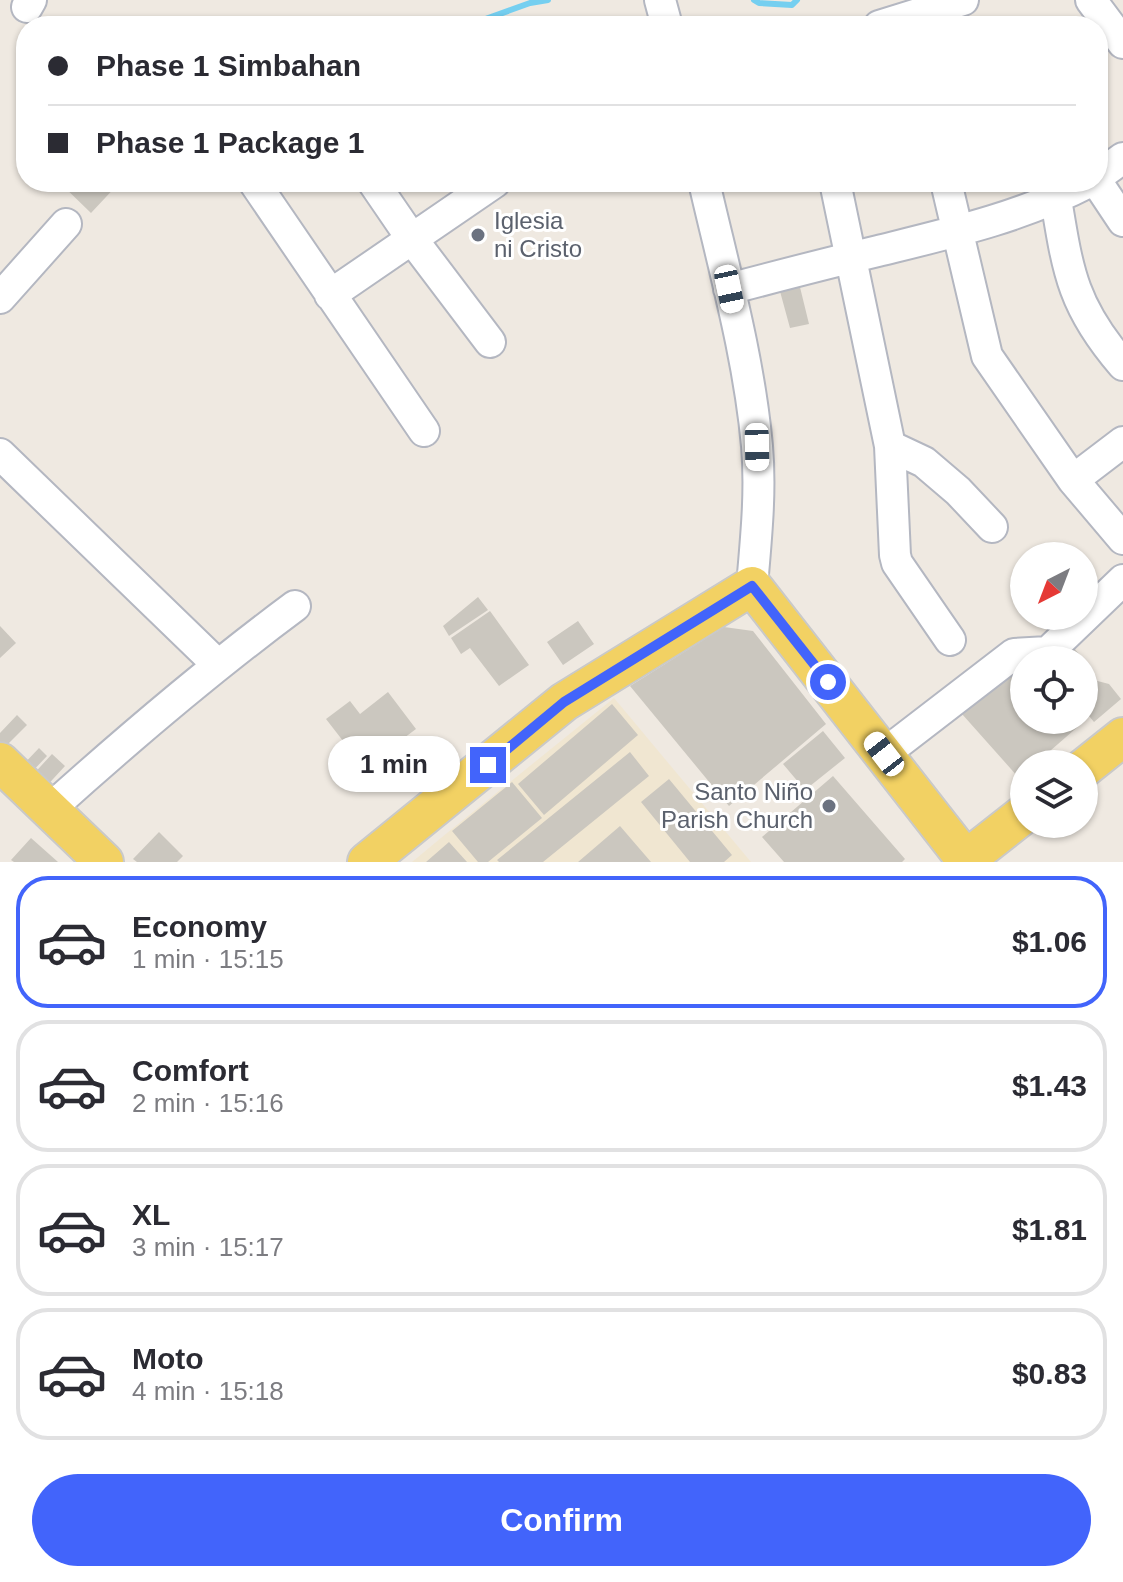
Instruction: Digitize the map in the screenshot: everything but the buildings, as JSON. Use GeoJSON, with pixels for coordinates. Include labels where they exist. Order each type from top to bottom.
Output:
{"type":"FeatureCollection","features":[{"type":"Feature","properties":{"kind":"main road"},"geometry":{"type":"LineString","coordinates":[[367,862],[564,702],[752,586],[965,861],[1010,825]]}},
{"type":"Feature","properties":{"kind":"main road"},"geometry":{"type":"LineString","coordinates":[[1098,757],[1123,737]]}},
{"type":"Feature","properties":{"kind":"main road"},"geometry":{"type":"LineString","coordinates":[[0,762],[104,862]]}},
{"type":"Feature","properties":{"kind":"street"},"geometry":{"type":"LineString","coordinates":[[916,16],[963,0]]}},
{"type":"Feature","properties":{"kind":"street"},"geometry":{"type":"LineString","coordinates":[[261,192],[424,431]]}},
{"type":"Feature","properties":{"kind":"street"},"geometry":{"type":"LineString","coordinates":[[380,192],[490,342]]}},
{"type":"Feature","properties":{"kind":"street"},"geometry":{"type":"LineString","coordinates":[[330,295],[480,192]]}},
{"type":"Feature","properties":{"kind":"street"},"geometry":{"type":"LineString","coordinates":[[706,192],[751,399],[757,447],[758,507],[752,586]]}},
{"type":"Feature","properties":{"kind":"street"},"geometry":{"type":"LineString","coordinates":[[837,192],[890,446],[897,563],[950,640]]}},
{"type":"Feature","properties":{"kind":"street"},"geometry":{"type":"LineString","coordinates":[[949,192],[987,356],[1073,480],[1123,539]]}},
{"type":"Feature","properties":{"kind":"street"},"geometry":{"type":"LineString","coordinates":[[729,289],[959,231],[1070,192]]}},
{"type":"Feature","properties":{"kind":"street"},"geometry":{"type":"LineString","coordinates":[[1105,192],[1123,221]]}},
{"type":"Feature","properties":{"kind":"street"},"geometry":{"type":"LineString","coordinates":[[1056,199],[1068,268],[1077,298],[1089,323],[1123,365]]}},
{"type":"Feature","properties":{"kind":"street"},"geometry":{"type":"LineString","coordinates":[[0,298],[66,224]]}},
{"type":"Feature","properties":{"kind":"street"},"geometry":{"type":"LineString","coordinates":[[1073,480],[1123,442]]}},
{"type":"Feature","properties":{"kind":"street"},"geometry":{"type":"LineString","coordinates":[[890,446],[924,462],[958,491],[992,527]]}},
{"type":"Feature","properties":{"kind":"street"},"geometry":{"type":"LineString","coordinates":[[0,454],[217,664]]}},
{"type":"Feature","properties":{"kind":"street"},"geometry":{"type":"LineString","coordinates":[[884,754],[1014,654],[1048,652],[1123,580]]}},
{"type":"Feature","properties":{"kind":"street"},"geometry":{"type":"LineString","coordinates":[[50,809],[217,664],[295,606]]}},
{"type":"Feature","properties":{"kind":"shaded area"},"geometry":{"type":"Polygon","coordinates":[[[614,698],[751,862],[412,862],[447,833],[614,698]]]}},
{"type":"Feature","properties":{"kind":"waterway"},"geometry":{"type":"LineString","coordinates":[[494,16],[548,0]]}},
{"type":"Feature","properties":{"kind":"waterway"},"geometry":{"type":"LineString","coordinates":[[754,0],[792,5],[797,0]]}},
{"type":"Feature","properties":{"kind":"place","name":"Iglesia ni Cristo"},"geometry":{"type":"Point","coordinates":[478,235]}},
{"type":"Feature","properties":{"kind":"place","name":"Santo Niño Parish Church"},"geometry":{"type":"Point","coordinates":[829,806]}},
{"type":"Feature","properties":{"kind":"route"},"geometry":{"type":"LineString","coordinates":[[488,765],[564,702],[752,586],[828,682]]}}]}
